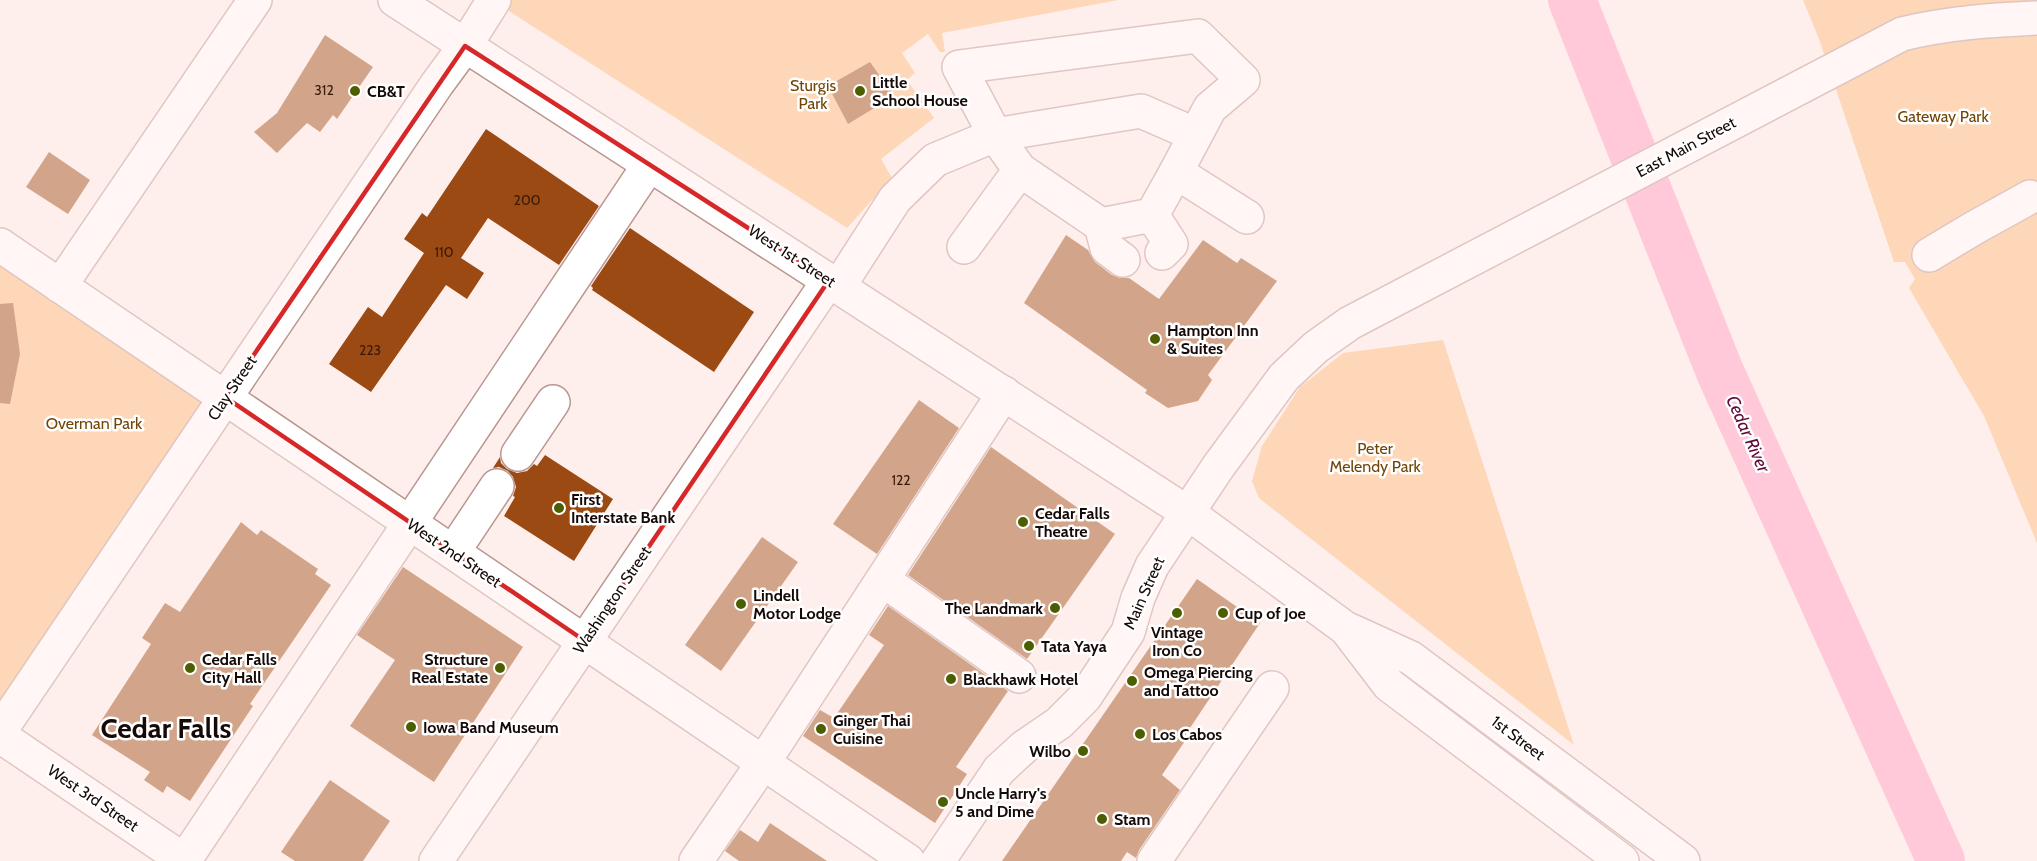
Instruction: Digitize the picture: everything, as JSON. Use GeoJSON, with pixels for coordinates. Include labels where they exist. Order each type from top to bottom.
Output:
{"type":"FeatureCollection","features":[{"type":"Feature","properties":{"kind":"main road"},"geometry":{"type":"LineString","coordinates":[[60,286],[255,0]]}},
{"type":"Feature","properties":{"kind":"main road","name":"West 1st Street"},"geometry":{"type":"LineString","coordinates":[[395,0],[1188,513]]}},
{"type":"Feature","properties":{"kind":"main road","name":"Clay Street"},"geometry":{"type":"LineString","coordinates":[[0,730],[494,0]]}},
{"type":"Feature","properties":{"kind":"main road","name":"East Main Street"},"geometry":{"type":"LineString","coordinates":[[1350,323],[1902,34],[1929,27],[2037,18]]}},
{"type":"Feature","properties":{"kind":"main road"},"geometry":{"type":"LineString","coordinates":[[1101,225],[1152,214],[1210,108],[1243,80],[1198,36],[959,67],[995,135],[1020,170],[1101,225],[1107,248],[1123,260]]}},
{"type":"Feature","properties":{"kind":"main road","name":"Washington Street"},"geometry":{"type":"LineString","coordinates":[[436,861],[585,641],[895,198],[935,160],[995,135],[1141,111],[1180,128]]}},
{"type":"Feature","properties":{"kind":"main road"},"geometry":{"type":"LineString","coordinates":[[185,861],[649,165]]}},
{"type":"Feature","properties":{"kind":"main road"},"geometry":{"type":"LineString","coordinates":[[964,247],[1020,170]]}},
{"type":"Feature","properties":{"kind":"main road"},"geometry":{"type":"LineString","coordinates":[[1176,172],[1247,217]]}},
{"type":"Feature","properties":{"kind":"main road"},"geometry":{"type":"LineString","coordinates":[[1929,255],[2030,197]]}},
{"type":"Feature","properties":{"kind":"main road"},"geometry":{"type":"LineString","coordinates":[[1152,214],[1171,244],[1161,253]]}},
{"type":"Feature","properties":{"kind":"main road","name":"West 2nd Street"},"geometry":{"type":"LineString","coordinates":[[0,245],[908,861]]}},
{"type":"Feature","properties":{"kind":"main road","name":"Main Street"},"geometry":{"type":"LineString","coordinates":[[938,861],[999,770],[1024,747],[1059,723],[1085,697],[1128,632],[1138,598],[1152,566],[1218,467],[1284,377],[1316,347],[1350,323]]}},
{"type":"Feature","properties":{"kind":"main road"},"geometry":{"type":"LineString","coordinates":[[696,861],[763,763],[1004,393]]}},
{"type":"Feature","properties":{"kind":"main road"},"geometry":{"type":"LineString","coordinates":[[518,454],[553,402]]}},
{"type":"Feature","properties":{"kind":"main road"},"geometry":{"type":"LineString","coordinates":[[453,552],[497,486]]}},
{"type":"Feature","properties":{"kind":"main road","name":"1st Street"},"geometry":{"type":"LineString","coordinates":[[1188,513],[1345,628],[1411,657],[1683,861]]}},
{"type":"Feature","properties":{"kind":"main road"},"geometry":{"type":"LineString","coordinates":[[883,580],[1019,676]]}},
{"type":"Feature","properties":{"kind":"main road","name":"1st Street"},"geometry":{"type":"LineString","coordinates":[[1345,628],[1389,685],[1622,861]]}},
{"type":"Feature","properties":{"kind":"main road"},"geometry":{"type":"LineString","coordinates":[[1154,861],[1272,688]]}},
{"type":"Feature","properties":{"kind":"main road","name":"West 3rd Street"},"geometry":{"type":"LineString","coordinates":[[0,736],[185,861]]}},
{"type":"Feature","properties":{"kind":"highlighted area"},"geometry":{"type":"Polygon","coordinates":[[[465,46],[829,280],[585,641],[225,397],[465,46]]]}},
{"type":"Feature","properties":{"kind":"green space","name":"Sturgis Park"},"geometry":{"type":"Polygon","coordinates":[[[499,0],[1118,0],[942,33],[945,52],[940,52],[928,34],[902,53],[915,73],[907,80],[934,118],[881,159],[892,178],[847,228],[509,11],[499,0]]]}},
{"type":"Feature","properties":{"kind":"green space","name":"Gateway Park"},"geometry":{"type":"Polygon","coordinates":[[[1803,0],[2037,0],[2037,543],[1984,416],[1909,288],[1915,279],[1905,262],[1894,262],[1819,39],[1803,0]]]}},
{"type":"Feature","properties":{"kind":"green space","name":"Overman Park"},"geometry":{"type":"Polygon","coordinates":[[[0,245],[225,397],[0,731],[0,245]]]}},
{"type":"Feature","properties":{"kind":"green space","name":"Peter Melendy Park"},"geometry":{"type":"Polygon","coordinates":[[[1443,340],[1574,745],[1259,498],[1252,481],[1262,446],[1300,387],[1343,353],[1443,340]]]}},
{"type":"Feature","properties":{"kind":"building"},"geometry":{"type":"Polygon","coordinates":[[[325,35],[373,67],[337,119],[333,115],[320,132],[307,123],[277,153],[254,132],[277,113],[325,35]]]}},
{"type":"Feature","properties":{"kind":"building","name":"Little School House"},"geometry":{"type":"Polygon","coordinates":[[[870,62],[894,96],[848,124],[828,86],[870,62]]]}},
{"type":"Feature","properties":{"kind":"building"},"geometry":{"type":"Polygon","coordinates":[[[486,129],[599,206],[559,265],[488,218],[461,258],[484,273],[467,299],[446,285],[371,392],[329,364],[368,307],[382,317],[424,253],[404,239],[422,213],[427,217],[486,129]]]}},
{"type":"Feature","properties":{"kind":"building"},"geometry":{"type":"Polygon","coordinates":[[[49,152],[90,180],[68,214],[26,187],[49,152]]]}},
{"type":"Feature","properties":{"kind":"building"},"geometry":{"type":"Polygon","coordinates":[[[630,228],[754,312],[714,372],[592,290],[591,286],[630,228]]]}},
{"type":"Feature","properties":{"kind":"building","name":"Hampton Inn & Suites"},"geometry":{"type":"Polygon","coordinates":[[[1066,235],[1088,250],[1095,262],[1112,275],[1129,278],[1159,299],[1203,240],[1237,263],[1241,258],[1277,281],[1208,375],[1212,380],[1198,401],[1168,408],[1145,393],[1147,390],[1024,303],[1066,235]]]}},
{"type":"Feature","properties":{"kind":"building"},"geometry":{"type":"Polygon","coordinates":[[[13,303],[20,354],[10,404],[0,403],[0,304],[13,303]]]}},
{"type":"Feature","properties":{"kind":"building"},"geometry":{"type":"Polygon","coordinates":[[[919,400],[959,428],[877,554],[833,524],[919,400]]]}},
{"type":"Feature","properties":{"kind":"building"},"geometry":{"type":"Polygon","coordinates":[[[991,447],[1115,534],[1027,659],[908,575],[991,447]]]}},
{"type":"Feature","properties":{"kind":"building","name":"First Interstate Bank"},"geometry":{"type":"Polygon","coordinates":[[[545,455],[613,499],[574,561],[504,516],[515,497],[513,496],[516,487],[508,471],[499,467],[493,468],[500,457],[501,463],[507,469],[517,473],[527,471],[534,464],[537,466],[545,455]]]}},
{"type":"Feature","properties":{"kind":"building","name":"Cedar Falls City Hall"},"geometry":{"type":"Polygon","coordinates":[[[241,522],[257,535],[261,530],[318,569],[315,574],[331,585],[250,704],[253,706],[190,801],[167,786],[163,793],[144,780],[150,772],[92,735],[151,644],[142,638],[165,603],[180,612],[241,522]]]}},
{"type":"Feature","properties":{"kind":"building","name":"Lindell Motor Lodge"},"geometry":{"type":"Polygon","coordinates":[[[762,537],[798,562],[721,671],[685,645],[762,537]]]}},
{"type":"Feature","properties":{"kind":"building"},"geometry":{"type":"Polygon","coordinates":[[[403,567],[523,647],[434,782],[350,726],[395,660],[357,635],[403,567]]]}},
{"type":"Feature","properties":{"kind":"building"},"geometry":{"type":"Polygon","coordinates":[[[1197,579],[1260,623],[1184,737],[1187,738],[1162,775],[1180,790],[1139,850],[1136,858],[1127,852],[1121,861],[1002,861],[1197,579]]]}},
{"type":"Feature","properties":{"kind":"building"},"geometry":{"type":"Polygon","coordinates":[[[888,606],[1008,691],[956,767],[967,774],[935,823],[803,736],[820,710],[834,718],[884,645],[869,635],[888,606]]]}},
{"type":"Feature","properties":{"kind":"building"},"geometry":{"type":"Polygon","coordinates":[[[330,780],[390,821],[363,861],[295,861],[281,852],[330,780]]]}},
{"type":"Feature","properties":{"kind":"building"},"geometry":{"type":"Polygon","coordinates":[[[770,823],[827,861],[739,861],[725,851],[740,830],[758,842],[770,823]]]}},
{"type":"Feature","properties":{"kind":"waterway","name":"Cedar River"},"geometry":{"type":"LineString","coordinates":[[1572,0],[1720,372],[1941,861]]}},
{"type":"Feature","properties":{"kind":"place","name":"CB&T"},"geometry":{"type":"Point","coordinates":[355,91]}},
{"type":"Feature","properties":{"kind":"place","name":"Little School House"},"geometry":{"type":"Point","coordinates":[860,91]}},
{"type":"Feature","properties":{"kind":"place","name":"Hampton Inn & Suites"},"geometry":{"type":"Point","coordinates":[1155,339]}},
{"type":"Feature","properties":{"kind":"place","name":"First Interstate Bank"},"geometry":{"type":"Point","coordinates":[559,508]}},
{"type":"Feature","properties":{"kind":"place","name":"Cedar Falls Theatre"},"geometry":{"type":"Point","coordinates":[1023,522]}},
{"type":"Feature","properties":{"kind":"place","name":"Lindell Motor Lodge"},"geometry":{"type":"Point","coordinates":[741,604]}},
{"type":"Feature","properties":{"kind":"place","name":"The Landmark"},"geometry":{"type":"Point","coordinates":[1055,608]}},
{"type":"Feature","properties":{"kind":"place","name":"Vintage Iron Co"},"geometry":{"type":"Point","coordinates":[1177,613]}},
{"type":"Feature","properties":{"kind":"place","name":"Cup of Joe"},"geometry":{"type":"Point","coordinates":[1223,613]}},
{"type":"Feature","properties":{"kind":"place","name":"Tata Yaya"},"geometry":{"type":"Point","coordinates":[1029,646]}},
{"type":"Feature","properties":{"kind":"place","name":"Cedar Falls City Hall"},"geometry":{"type":"Point","coordinates":[190,668]}},
{"type":"Feature","properties":{"kind":"place","name":"Structure Real Estate"},"geometry":{"type":"Point","coordinates":[500,668]}},
{"type":"Feature","properties":{"kind":"place","name":"Blackhawk Hotel"},"geometry":{"type":"Point","coordinates":[951,679]}},
{"type":"Feature","properties":{"kind":"place","name":"Omega Piercing and Tattoo"},"geometry":{"type":"Point","coordinates":[1132,681]}},
{"type":"Feature","properties":{"kind":"place","name":"Iowa Band Museum"},"geometry":{"type":"Point","coordinates":[411,727]}},
{"type":"Feature","properties":{"kind":"place","name":"Ginger Thai Cuisine"},"geometry":{"type":"Point","coordinates":[821,729]}},
{"type":"Feature","properties":{"kind":"place","name":"Los Cabos"},"geometry":{"type":"Point","coordinates":[1140,734]}},
{"type":"Feature","properties":{"kind":"place","name":"Wilbo"},"geometry":{"type":"Point","coordinates":[1083,751]}},
{"type":"Feature","properties":{"kind":"place","name":"Uncle Harry's 5 and Dime"},"geometry":{"type":"Point","coordinates":[943,802]}},
{"type":"Feature","properties":{"kind":"place","name":"Stam"},"geometry":{"type":"Point","coordinates":[1102,819]}},
{"type":"Feature","properties":{"kind":"district","name":"Cedar Falls"},"geometry":{"type":"Point","coordinates":[166,728]}}]}
